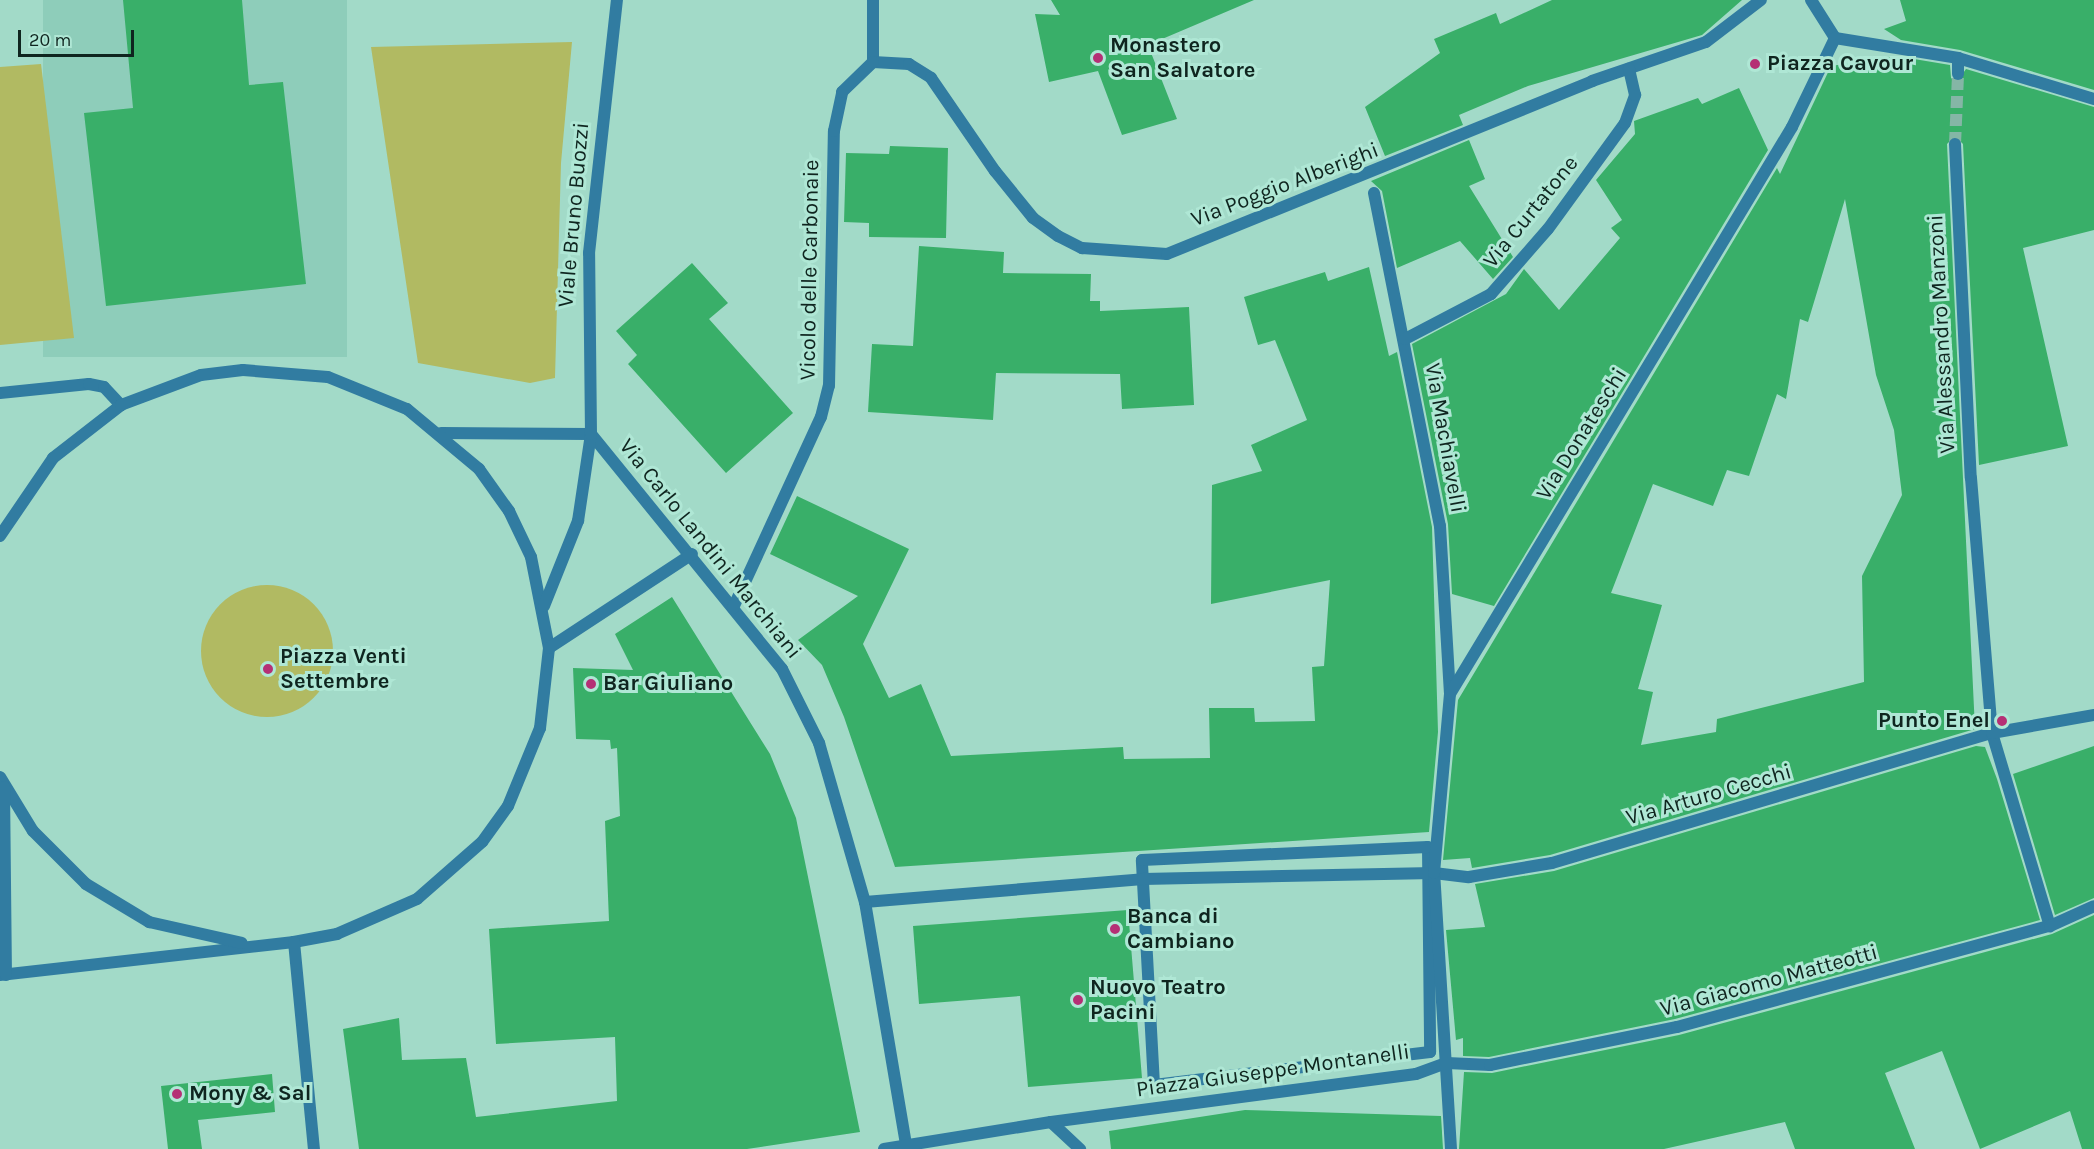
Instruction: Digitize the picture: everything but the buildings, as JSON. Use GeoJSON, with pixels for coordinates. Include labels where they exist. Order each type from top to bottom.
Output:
{"type":"FeatureCollection","features":[{"type":"Feature","properties":{"kind":"street","name":"Viale Bruno Buozzi"},"geometry":{"type":"LineString","coordinates":[[591,434],[586,338],[589,253],[616,0]]}},
{"type":"Feature","properties":{"kind":"street"},"geometry":{"type":"LineString","coordinates":[[873,0],[873,62]]}},
{"type":"Feature","properties":{"kind":"street","name":"Via Poggio Alberighi"},"geometry":{"type":"LineString","coordinates":[[873,62],[909,64],[931,78],[995,171],[1034,218],[1058,236],[1082,248],[1167,254],[1629,69],[1706,42],[1761,0]]}},
{"type":"Feature","properties":{"kind":"street"},"geometry":{"type":"LineString","coordinates":[[1811,0],[1835,38],[1958,58],[2094,99]]}},
{"type":"Feature","properties":{"kind":"street","name":"Via Donateschi"},"geometry":{"type":"LineString","coordinates":[[1431,873],[1450,694],[1792,127],[1835,38]]}},
{"type":"Feature","properties":{"kind":"street"},"geometry":{"type":"LineString","coordinates":[[1958,58],[1958,74]]}},
{"type":"Feature","properties":{"kind":"street","name":"Vicolo delle Carbonaie"},"geometry":{"type":"LineString","coordinates":[[733,608],[822,417],[829,386],[834,131],[842,92],[873,62]]}},
{"type":"Feature","properties":{"kind":"street","name":"Via Curtatone"},"geometry":{"type":"LineString","coordinates":[[1406,339],[1491,294],[1548,230],[1625,123],[1635,95],[1629,69]]}},
{"type":"Feature","properties":{"kind":"street","name":"Via Alessandro Manzoni"},"geometry":{"type":"LineString","coordinates":[[1955,144],[1975,522],[1992,733],[2050,926]]}},
{"type":"Feature","properties":{"kind":"street","name":"Via Machiavelli"},"geometry":{"type":"LineString","coordinates":[[1374,193],[1406,339],[1440,526],[1450,694]]}},
{"type":"Feature","properties":{"kind":"street"},"geometry":{"type":"LineString","coordinates":[[0,536],[53,458],[121,405],[201,375],[285,371],[368,391],[441,433],[478,469],[509,511],[531,557],[544,606],[549,648],[548,688],[527,768],[482,842],[417,899],[348,931],[294,942],[3,975],[2,782]]}},
{"type":"Feature","properties":{"kind":"street"},"geometry":{"type":"LineString","coordinates":[[0,393],[89,384],[104,387],[121,405]]}},
{"type":"Feature","properties":{"kind":"street"},"geometry":{"type":"LineString","coordinates":[[441,433],[591,434],[578,521],[544,606]]}},
{"type":"Feature","properties":{"kind":"street","name":"Via Carlo Landini Marchiani"},"geometry":{"type":"LineString","coordinates":[[591,434],[692,554],[782,669],[819,743],[865,902],[906,1145]]}},
{"type":"Feature","properties":{"kind":"street"},"geometry":{"type":"LineString","coordinates":[[549,648],[692,554]]}},
{"type":"Feature","properties":{"kind":"street","name":"Via Arturo Cecchi"},"geometry":{"type":"LineString","coordinates":[[1431,873],[1469,877],[1552,863],[1992,733],[2094,715]]}},
{"type":"Feature","properties":{"kind":"street"},"geometry":{"type":"LineString","coordinates":[[2,782],[58,860],[116,905],[184,934],[230,942],[294,942]]}},
{"type":"Feature","properties":{"kind":"street","name":"Piazza Giuseppe Montanelli"},"geometry":{"type":"LineString","coordinates":[[884,1149],[1051,1122],[1416,1074],[1447,1064],[1431,873],[1428,847],[1142,860],[1154,1085],[1430,1052],[1431,873]]}},
{"type":"Feature","properties":{"kind":"street"},"geometry":{"type":"LineString","coordinates":[[865,902],[1143,879],[1431,873]]}},
{"type":"Feature","properties":{"kind":"street","name":"Via Giacomo Matteotti"},"geometry":{"type":"LineString","coordinates":[[1447,1064],[1490,1065],[1677,1028],[2050,926],[2094,906]]}},
{"type":"Feature","properties":{"kind":"street"},"geometry":{"type":"LineString","coordinates":[[294,942],[315,1149]]}},
{"type":"Feature","properties":{"kind":"street"},"geometry":{"type":"LineString","coordinates":[[1447,1064],[1451,1149]]}},
{"type":"Feature","properties":{"kind":"street"},"geometry":{"type":"LineString","coordinates":[[1051,1122],[1080,1149]]}},
{"type":"Feature","properties":{"kind":"shaded area"},"geometry":{"type":"Polygon","coordinates":[[[43,0],[347,0],[347,357],[43,357],[43,0]]]}},
{"type":"Feature","properties":{"kind":"green space"},"geometry":{"type":"Polygon","coordinates":[[[572,42],[561,163],[555,378],[530,383],[418,363],[371,47],[572,42]]]}},
{"type":"Feature","properties":{"kind":"green space"},"geometry":{"type":"Polygon","coordinates":[[[41,64],[74,338],[0,345],[0,67],[41,64]]]}},
{"type":"Feature","properties":{"kind":"green space"},"geometry":{"type":"Polygon","coordinates":[[[267,585],[292,590],[314,604],[328,626],[333,651],[328,676],[314,698],[292,712],[267,717],[242,712],[220,698],[206,676],[201,651],[206,626],[220,604],[242,590],[267,585]]]}},
{"type":"Feature","properties":{"kind":"tunnel"},"geometry":{"type":"LineString","coordinates":[[1955,144],[1958,74]]}},
{"type":"Feature","properties":{"kind":"place","name":"Monastero San Salvatore"},"geometry":{"type":"Point","coordinates":[1098,58]}},
{"type":"Feature","properties":{"kind":"place","name":"Piazza Cavour"},"geometry":{"type":"Point","coordinates":[1755,64]}},
{"type":"Feature","properties":{"kind":"place","name":"Piazza Venti Settembre"},"geometry":{"type":"Point","coordinates":[268,669]}},
{"type":"Feature","properties":{"kind":"place","name":"Bar Giuliano"},"geometry":{"type":"Point","coordinates":[591,684]}},
{"type":"Feature","properties":{"kind":"place","name":"Punto Enel"},"geometry":{"type":"Point","coordinates":[2002,721]}},
{"type":"Feature","properties":{"kind":"place","name":"Banca di Cambiano"},"geometry":{"type":"Point","coordinates":[1115,929]}},
{"type":"Feature","properties":{"kind":"place","name":"Nuovo Teatro Pacini"},"geometry":{"type":"Point","coordinates":[1078,1000]}},
{"type":"Feature","properties":{"kind":"place","name":"Mony & Sal"},"geometry":{"type":"Point","coordinates":[177,1094]}}]}
